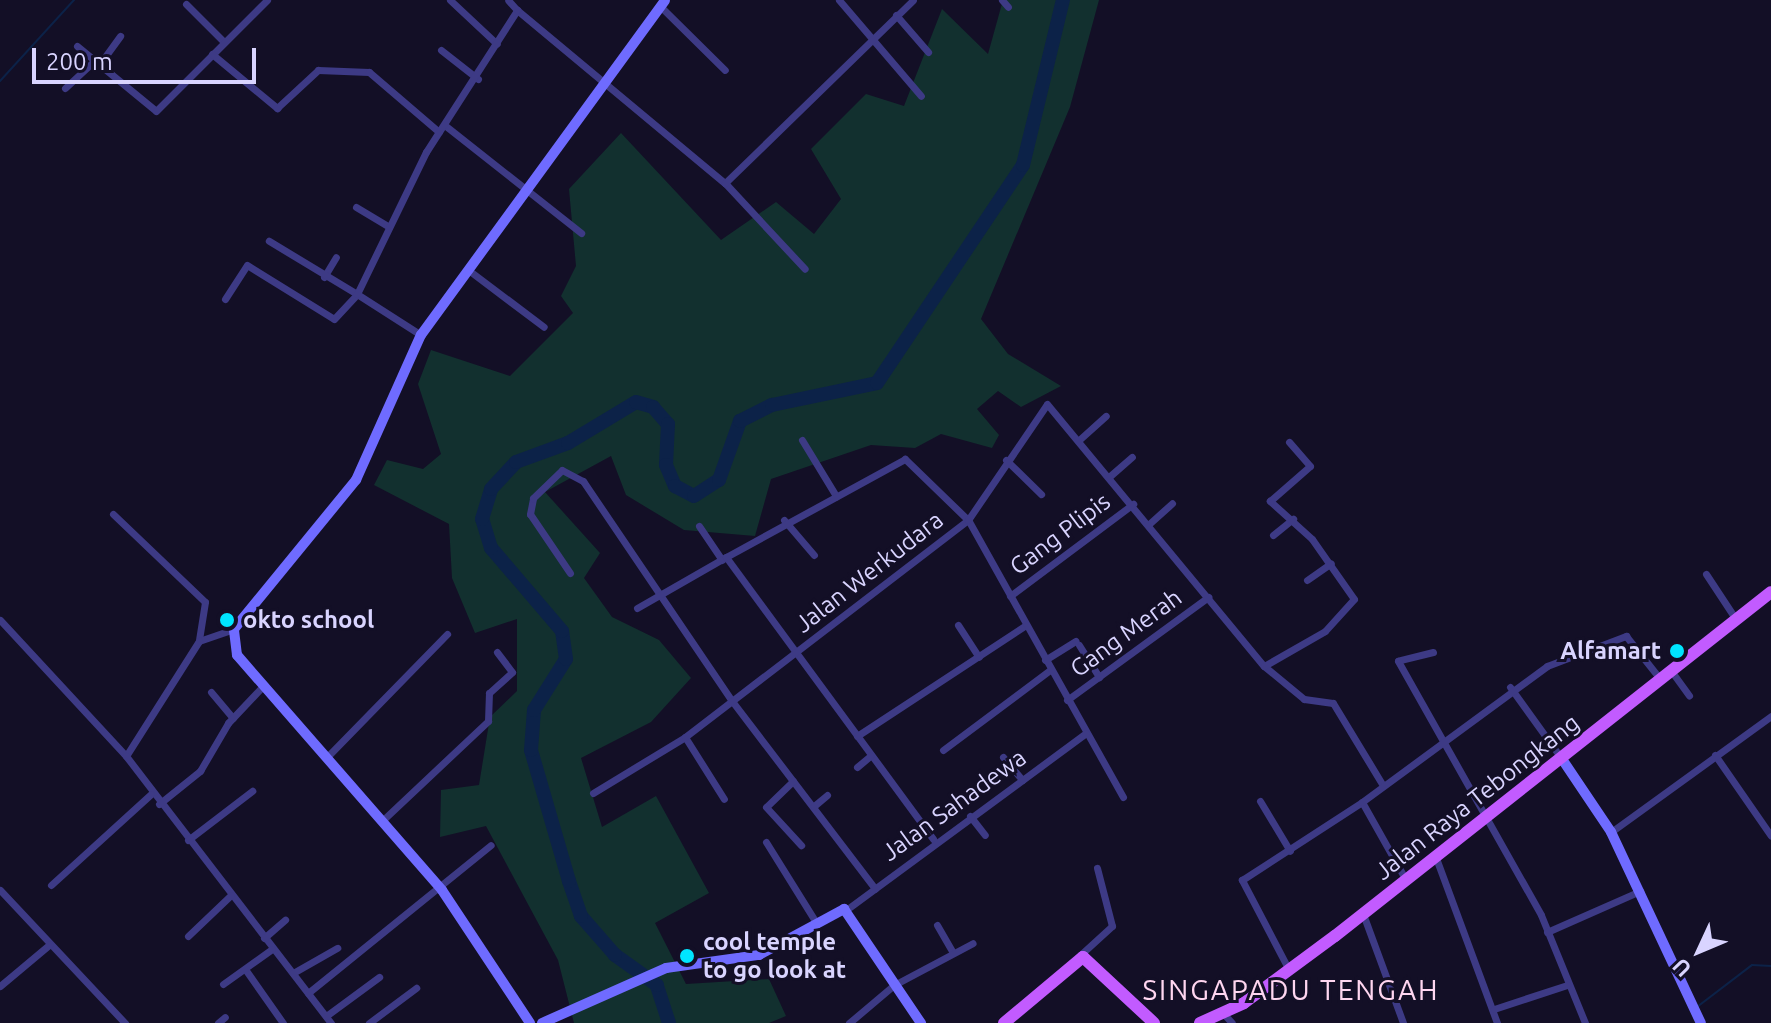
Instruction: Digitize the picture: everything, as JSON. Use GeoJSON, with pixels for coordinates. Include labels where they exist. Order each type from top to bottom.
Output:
{"type":"FeatureCollection","features":[{"type":"Feature","properties":{"kind":"main road"},"geometry":{"type":"LineString","coordinates":[[530,1023],[442,890],[384,819],[262,687],[233,634],[371,459],[421,335],[471,272],[525,191],[662,3]]}},
{"type":"Feature","properties":{"kind":"main road","name":"Jalan Raya Tebongkang"},"geometry":{"type":"LineString","coordinates":[[1200,1023],[1228,1018],[1436,858],[1771,592]]}},
{"type":"Feature","properties":{"kind":"main road"},"geometry":{"type":"LineString","coordinates":[[1562,759],[1611,832],[1700,1022]]}},
{"type":"Feature","properties":{"kind":"main road"},"geometry":{"type":"LineString","coordinates":[[542,1023],[656,971],[749,959],[846,910],[921,1023]]}},
{"type":"Feature","properties":{"kind":"main road"},"geometry":{"type":"LineString","coordinates":[[1006,1022],[1078,957],[1104,969],[1154,1023]]}},
{"type":"Feature","properties":{"kind":"street"},"geometry":{"type":"LineString","coordinates":[[77,46],[156,111],[267,0]]}},
{"type":"Feature","properties":{"kind":"street"},"geometry":{"type":"LineString","coordinates":[[450,0],[497,44]]}},
{"type":"Feature","properties":{"kind":"street"},"geometry":{"type":"LineString","coordinates":[[508,0],[725,183],[805,269]]}},
{"type":"Feature","properties":{"kind":"street"},"geometry":{"type":"LineString","coordinates":[[839,0],[921,96]]}},
{"type":"Feature","properties":{"kind":"street"},"geometry":{"type":"LineString","coordinates":[[725,183],[913,0]]}},
{"type":"Feature","properties":{"kind":"street"},"geometry":{"type":"LineString","coordinates":[[662,3],[725,70]]}},
{"type":"Feature","properties":{"kind":"street"},"geometry":{"type":"LineString","coordinates":[[186,4],[223,41]]}},
{"type":"Feature","properties":{"kind":"street"},"geometry":{"type":"LineString","coordinates":[[225,299],[247,265],[334,319],[357,294],[388,226],[517,10]]}},
{"type":"Feature","properties":{"kind":"street"},"geometry":{"type":"LineString","coordinates":[[896,15],[928,52]]}},
{"type":"Feature","properties":{"kind":"street"},"geometry":{"type":"LineString","coordinates":[[65,88],[97,63],[120,36]]}},
{"type":"Feature","properties":{"kind":"street"},"geometry":{"type":"LineString","coordinates":[[441,50],[478,79]]}},
{"type":"Feature","properties":{"kind":"street"},"geometry":{"type":"LineString","coordinates":[[212,54],[277,108],[318,70],[369,72],[581,233]]}},
{"type":"Feature","properties":{"kind":"street"},"geometry":{"type":"LineString","coordinates":[[356,207],[388,226]]}},
{"type":"Feature","properties":{"kind":"street"},"geometry":{"type":"LineString","coordinates":[[269,241],[421,335]]}},
{"type":"Feature","properties":{"kind":"street"},"geometry":{"type":"LineString","coordinates":[[324,277],[336,257]]}},
{"type":"Feature","properties":{"kind":"street"},"geometry":{"type":"LineString","coordinates":[[471,272],[544,327]]}},
{"type":"Feature","properties":{"kind":"street","name":"Jalan Werkudara"},"geometry":{"type":"LineString","coordinates":[[593,793],[685,737],[795,656],[968,520],[1044,404],[1079,440]]}},
{"type":"Feature","properties":{"kind":"street"},"geometry":{"type":"LineString","coordinates":[[1106,416],[1079,440],[1264,666],[1304,699],[1333,703],[1382,784]]}},
{"type":"Feature","properties":{"kind":"street"},"geometry":{"type":"LineString","coordinates":[[802,440],[836,496]]}},
{"type":"Feature","properties":{"kind":"street"},"geometry":{"type":"LineString","coordinates":[[1264,666],[1325,631],[1353,602],[1331,563],[1293,519],[1269,501],[1310,466],[1289,442]]}},
{"type":"Feature","properties":{"kind":"street"},"geometry":{"type":"LineString","coordinates":[[1110,476],[1132,457]]}},
{"type":"Feature","properties":{"kind":"street"},"geometry":{"type":"LineString","coordinates":[[637,608],[784,520],[905,459],[968,520],[1123,797]]}},
{"type":"Feature","properties":{"kind":"street"},"geometry":{"type":"LineString","coordinates":[[1006,460],[1041,494]]}},
{"type":"Feature","properties":{"kind":"street"},"geometry":{"type":"LineString","coordinates":[[570,573],[530,514],[533,498],[562,470],[583,481],[664,593],[732,701],[875,889]]}},
{"type":"Feature","properties":{"kind":"street"},"geometry":{"type":"LineString","coordinates":[[1149,524],[1172,503]]}},
{"type":"Feature","properties":{"kind":"street","name":"Gang Plipis"},"geometry":{"type":"LineString","coordinates":[[1010,596],[1133,504]]}},
{"type":"Feature","properties":{"kind":"street"},"geometry":{"type":"LineString","coordinates":[[113,514],[205,602],[199,641],[126,756]]}},
{"type":"Feature","properties":{"kind":"street"},"geometry":{"type":"LineString","coordinates":[[1273,535],[1293,519]]}},
{"type":"Feature","properties":{"kind":"street"},"geometry":{"type":"LineString","coordinates":[[784,520],[814,555]]}},
{"type":"Feature","properties":{"kind":"street"},"geometry":{"type":"LineString","coordinates":[[699,526],[933,839]]}},
{"type":"Feature","properties":{"kind":"street"},"geometry":{"type":"LineString","coordinates":[[1307,580],[1331,563]]}},
{"type":"Feature","properties":{"kind":"street"},"geometry":{"type":"LineString","coordinates":[[1706,574],[1735,618]]}},
{"type":"Feature","properties":{"kind":"street","name":"Gang Merah"},"geometry":{"type":"LineString","coordinates":[[1067,700],[1208,597]]}},
{"type":"Feature","properties":{"kind":"street"},"geometry":{"type":"LineString","coordinates":[[0,620],[126,756],[151,794],[328,1020],[379,977]]}},
{"type":"Feature","properties":{"kind":"street"},"geometry":{"type":"LineString","coordinates":[[958,625],[979,657]]}},
{"type":"Feature","properties":{"kind":"street"},"geometry":{"type":"LineString","coordinates":[[857,736],[1026,625]]}},
{"type":"Feature","properties":{"kind":"street"},"geometry":{"type":"LineString","coordinates":[[199,641],[216,632],[233,634]]}},
{"type":"Feature","properties":{"kind":"street"},"geometry":{"type":"LineString","coordinates":[[327,757],[447,634]]}},
{"type":"Feature","properties":{"kind":"street"},"geometry":{"type":"LineString","coordinates":[[1289,970],[1240,883],[1362,802],[1510,687],[1626,636],[1689,695]]}},
{"type":"Feature","properties":{"kind":"street"},"geometry":{"type":"LineString","coordinates":[[1045,660],[1078,643],[1099,677]]}},
{"type":"Feature","properties":{"kind":"street"},"geometry":{"type":"LineString","coordinates":[[384,819],[488,721],[489,693],[512,672],[497,652]]}},
{"type":"Feature","properties":{"kind":"street"},"geometry":{"type":"LineString","coordinates":[[1433,652],[1398,660],[1437,741],[1488,816],[1547,932],[1585,1023]]}},
{"type":"Feature","properties":{"kind":"street"},"geometry":{"type":"LineString","coordinates":[[943,750],[1050,670]]}},
{"type":"Feature","properties":{"kind":"street"},"geometry":{"type":"LineString","coordinates":[[159,804],[200,771],[233,718],[262,687]]}},
{"type":"Feature","properties":{"kind":"street"},"geometry":{"type":"LineString","coordinates":[[1510,687],[1562,759]]}},
{"type":"Feature","properties":{"kind":"street"},"geometry":{"type":"LineString","coordinates":[[211,692],[233,718]]}},
{"type":"Feature","properties":{"kind":"street"},"geometry":{"type":"LineString","coordinates":[[1611,832],[1771,716]]}},
{"type":"Feature","properties":{"kind":"street","name":"Jalan Sahadewa"},"geometry":{"type":"LineString","coordinates":[[846,910],[933,839],[1086,733]]}},
{"type":"Feature","properties":{"kind":"street"},"geometry":{"type":"LineString","coordinates":[[685,737],[724,799]]}},
{"type":"Feature","properties":{"kind":"street"},"geometry":{"type":"LineString","coordinates":[[1715,755],[1771,836]]}},
{"type":"Feature","properties":{"kind":"street"},"geometry":{"type":"LineString","coordinates":[[857,767],[870,756]]}},
{"type":"Feature","properties":{"kind":"street"},"geometry":{"type":"LineString","coordinates":[[1003,757],[1022,780]]}},
{"type":"Feature","properties":{"kind":"street"},"geometry":{"type":"LineString","coordinates":[[793,781],[766,807],[801,845]]}},
{"type":"Feature","properties":{"kind":"street"},"geometry":{"type":"LineString","coordinates":[[188,840],[252,791]]}},
{"type":"Feature","properties":{"kind":"street"},"geometry":{"type":"LineString","coordinates":[[51,885],[151,794]]}},
{"type":"Feature","properties":{"kind":"street"},"geometry":{"type":"LineString","coordinates":[[814,806],[827,795]]}},
{"type":"Feature","properties":{"kind":"street"},"geometry":{"type":"LineString","coordinates":[[1260,801],[1290,851]]}},
{"type":"Feature","properties":{"kind":"street"},"geometry":{"type":"LineString","coordinates":[[1362,802],[1406,880]]}},
{"type":"Feature","properties":{"kind":"street"},"geometry":{"type":"LineString","coordinates":[[970,816],[985,835]]}},
{"type":"Feature","properties":{"kind":"street"},"geometry":{"type":"LineString","coordinates":[[766,842],[817,924]]}},
{"type":"Feature","properties":{"kind":"street"},"geometry":{"type":"LineString","coordinates":[[308,993],[442,890],[491,845]]}},
{"type":"Feature","properties":{"kind":"street"},"geometry":{"type":"LineString","coordinates":[[1436,858],[1497,1023]]}},
{"type":"Feature","properties":{"kind":"street"},"geometry":{"type":"LineString","coordinates":[[1078,957],[1112,926],[1097,868]]}},
{"type":"Feature","properties":{"kind":"street"},"geometry":{"type":"LineString","coordinates":[[0,890],[125,1023]]}},
{"type":"Feature","properties":{"kind":"street"},"geometry":{"type":"LineString","coordinates":[[1547,932],[1640,891]]}},
{"type":"Feature","properties":{"kind":"street"},"geometry":{"type":"LineString","coordinates":[[188,936],[231,895]]}},
{"type":"Feature","properties":{"kind":"street"},"geometry":{"type":"LineString","coordinates":[[1363,914],[1403,1023]]}},
{"type":"Feature","properties":{"kind":"street"},"geometry":{"type":"LineString","coordinates":[[264,938],[285,920]]}},
{"type":"Feature","properties":{"kind":"street"},"geometry":{"type":"LineString","coordinates":[[937,925],[953,953]]}},
{"type":"Feature","properties":{"kind":"street"},"geometry":{"type":"LineString","coordinates":[[849,1023],[894,985],[973,943]]}},
{"type":"Feature","properties":{"kind":"street"},"geometry":{"type":"LineString","coordinates":[[0,986],[50,944]]}},
{"type":"Feature","properties":{"kind":"street"},"geometry":{"type":"LineString","coordinates":[[293,973],[337,948]]}},
{"type":"Feature","properties":{"kind":"street"},"geometry":{"type":"LineString","coordinates":[[223,984],[272,949]]}},
{"type":"Feature","properties":{"kind":"street"},"geometry":{"type":"LineString","coordinates":[[245,969],[283,1023]]}},
{"type":"Feature","properties":{"kind":"street"},"geometry":{"type":"LineString","coordinates":[[1494,1009],[1567,985]]}},
{"type":"Feature","properties":{"kind":"street"},"geometry":{"type":"LineString","coordinates":[[369,1023],[416,988]]}},
{"type":"Feature","properties":{"kind":"street"},"geometry":{"type":"LineString","coordinates":[[218,1023],[225,1017]]}},
{"type":"Feature","properties":{"kind":"green space"},"geometry":{"type":"Polygon","coordinates":[[[1003,0],[1099,0],[1070,107],[981,319],[1008,354],[1061,386],[1021,407],[998,391],[977,409],[999,435],[992,448],[941,434],[915,448],[871,445],[771,479],[755,536],[684,530],[626,495],[611,456],[545,492],[600,553],[584,578],[612,617],[659,640],[691,678],[651,722],[581,758],[602,827],[656,796],[709,893],[655,923],[686,984],[769,979],[786,1016],[769,1023],[574,1023],[558,960],[486,826],[440,837],[441,790],[479,785],[490,717],[517,691],[517,619],[475,633],[452,578],[449,524],[374,485],[387,460],[423,469],[441,454],[418,384],[431,350],[510,376],[573,313],[561,296],[576,266],[569,189],[621,133],[721,240],[776,202],[814,234],[841,199],[811,149],[866,94],[904,106],[942,9],[988,54],[1003,0]]]}},
{"type":"Feature","properties":{"kind":"waterway"},"geometry":{"type":"LineString","coordinates":[[0,81],[74,0]]}},
{"type":"Feature","properties":{"kind":"waterway"},"geometry":{"type":"LineString","coordinates":[[669,1023],[657,985],[615,955],[581,916],[569,881],[531,750],[534,710],[566,659],[562,631],[491,548],[482,519],[491,489],[516,462],[568,443],[636,402],[653,407],[668,424],[666,465],[675,486],[694,496],[719,480],[740,421],[772,405],[877,383],[1023,165],[1063,0]]}},
{"type":"Feature","properties":{"kind":"waterway"},"geometry":{"type":"LineString","coordinates":[[1697,1007],[1752,965],[1771,966]]}},
{"type":"Feature","properties":{"kind":"place","name":"okto school"},"geometry":{"type":"Point","coordinates":[227,620]}},
{"type":"Feature","properties":{"kind":"place","name":"Alfamart"},"geometry":{"type":"Point","coordinates":[1677,651]}},
{"type":"Feature","properties":{"kind":"place","name":"cool temple to go look at"},"geometry":{"type":"Point","coordinates":[687,956]}},
{"type":"Feature","properties":{"kind":"district","name":"SINGAPADU TENGAH"},"geometry":{"type":"Point","coordinates":[1291,990]}}]}
